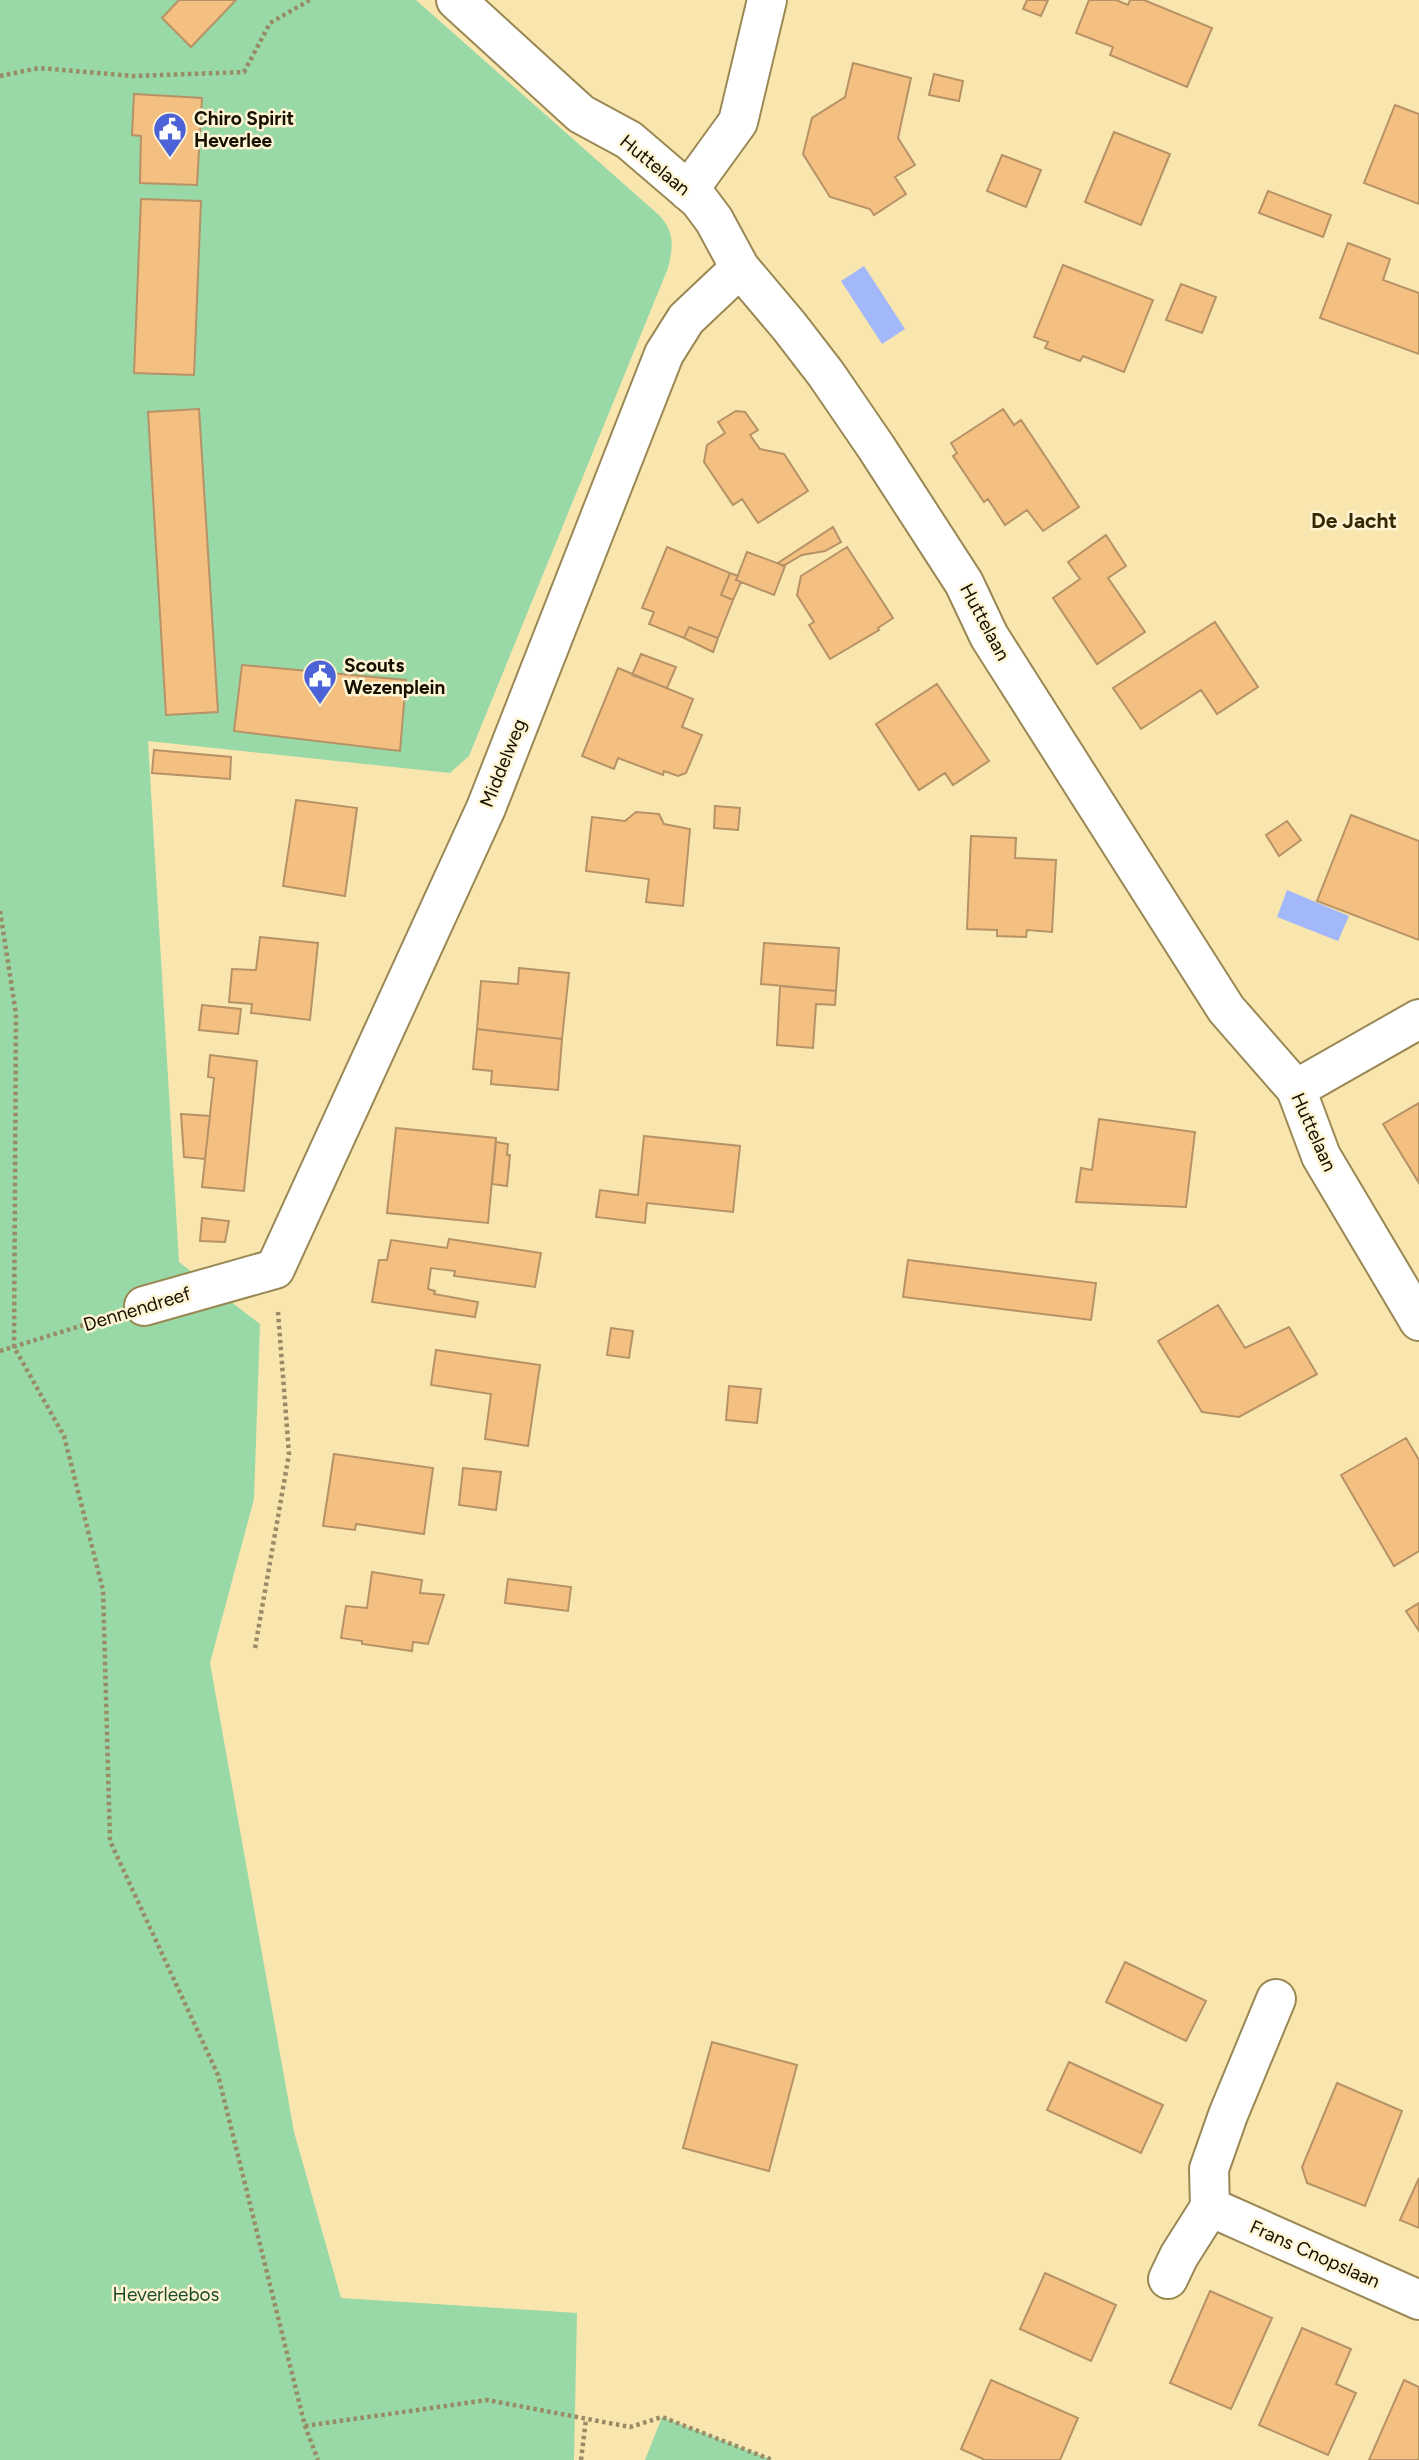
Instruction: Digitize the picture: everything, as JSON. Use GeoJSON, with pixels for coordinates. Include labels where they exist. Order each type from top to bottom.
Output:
{"type":"FeatureCollection","features":[{"type":"Feature","properties":{"kind":"street","name":"Huttelaan"},"geometry":{"type":"LineString","coordinates":[[456,0],[581,114],[629,140],[699,200],[714,220],[740,268],[826,374],[876,447],[964,583],[989,636],[1226,1009],[1296,1089],[1321,1156],[1419,1321]]}},
{"type":"Feature","properties":{"kind":"street"},"geometry":{"type":"LineString","coordinates":[[688,191],[738,121],[767,0]]}},
{"type":"Feature","properties":{"kind":"street","name":"Middelweg"},"geometry":{"type":"LineString","coordinates":[[275,1269],[486,808],[664,354],[686,319],[740,268]]}},
{"type":"Feature","properties":{"kind":"street"},"geometry":{"type":"LineString","coordinates":[[1296,1089],[1419,1019]]}},
{"type":"Feature","properties":{"kind":"street","name":"Dennendreef"},"geometry":{"type":"LineString","coordinates":[[144,1306],[275,1269]]}},
{"type":"Feature","properties":{"kind":"street"},"geometry":{"type":"LineString","coordinates":[[1168,2278],[1210,2207],[1209,2169],[1228,2115],[1276,1999]]}},
{"type":"Feature","properties":{"kind":"street","name":"Frans Cnopslaan"},"geometry":{"type":"LineString","coordinates":[[1210,2207],[1419,2300]]}},
{"type":"Feature","properties":{"kind":"path"},"geometry":{"type":"LineString","coordinates":[[0,76],[39,68],[132,76],[244,72],[270,23],[310,0]]}},
{"type":"Feature","properties":{"kind":"path"},"geometry":{"type":"LineString","coordinates":[[0,911],[16,1014],[14,1347],[64,1436],[103,1590],[110,1841],[218,2075],[305,2426],[318,2460]]}},
{"type":"Feature","properties":{"kind":"path"},"geometry":{"type":"LineString","coordinates":[[255,1648],[289,1454],[275,1269]]}},
{"type":"Feature","properties":{"kind":"path","name":"Dennendreef"},"geometry":{"type":"LineString","coordinates":[[0,1351],[144,1306]]}},
{"type":"Feature","properties":{"kind":"path"},"geometry":{"type":"LineString","coordinates":[[305,2426],[487,2400],[630,2427],[662,2417],[772,2460]]}},
{"type":"Feature","properties":{"kind":"path"},"geometry":{"type":"LineString","coordinates":[[581,2460],[586,2419]]}},
{"type":"Feature","properties":{"kind":"green space","name":"Heverleebos"},"geometry":{"type":"Polygon","coordinates":[[[0,0],[416,0],[660,216],[670,235],[672,247],[668,268],[469,756],[450,773],[148,741],[179,1262],[260,1324],[254,1499],[210,1663],[294,2132],[341,2298],[577,2313],[574,2460],[0,2460],[0,0]]]}},
{"type":"Feature","properties":{"kind":"green space"},"geometry":{"type":"Polygon","coordinates":[[[662,2417],[772,2460],[645,2460],[662,2417]]]}},
{"type":"Feature","properties":{"kind":"water"},"geometry":{"type":"Polygon","coordinates":[[[864,266],[905,329],[882,344],[841,281],[864,266]]]}},
{"type":"Feature","properties":{"kind":"water"},"geometry":{"type":"Polygon","coordinates":[[[1287,890],[1349,916],[1338,941],[1277,917],[1287,890]]]}},
{"type":"Feature","properties":{"kind":"building"},"geometry":{"type":"Polygon","coordinates":[[[179,0],[236,0],[191,47],[162,18],[179,0]]]}},
{"type":"Feature","properties":{"kind":"building"},"geometry":{"type":"Polygon","coordinates":[[[1027,0],[1048,0],[1041,16],[1023,9],[1027,0]]]}},
{"type":"Feature","properties":{"kind":"building"},"geometry":{"type":"Polygon","coordinates":[[[1089,0],[1116,0],[1128,5],[1130,0],[1144,0],[1212,28],[1187,87],[1110,55],[1113,47],[1076,33],[1089,0]]]}},
{"type":"Feature","properties":{"kind":"building"},"geometry":{"type":"Polygon","coordinates":[[[853,63],[911,78],[898,138],[915,165],[895,177],[906,194],[874,215],[870,209],[830,197],[803,154],[812,118],[845,97],[853,63]]]}},
{"type":"Feature","properties":{"kind":"building"},"geometry":{"type":"Polygon","coordinates":[[[934,74],[963,81],[959,101],[929,95],[934,74]]]}},
{"type":"Feature","properties":{"kind":"building","name":"Chiro Spirit Heverlee"},"geometry":{"type":"Polygon","coordinates":[[[134,94],[202,98],[197,185],[140,183],[141,136],[132,135],[134,94]]]}},
{"type":"Feature","properties":{"kind":"building"},"geometry":{"type":"Polygon","coordinates":[[[1395,105],[1419,114],[1419,204],[1364,183],[1395,105]]]}},
{"type":"Feature","properties":{"kind":"building"},"geometry":{"type":"Polygon","coordinates":[[[1114,132],[1170,154],[1141,225],[1085,202],[1114,132]]]}},
{"type":"Feature","properties":{"kind":"building"},"geometry":{"type":"Polygon","coordinates":[[[1002,155],[1041,170],[1026,207],[987,191],[1002,155]]]}},
{"type":"Feature","properties":{"kind":"building"},"geometry":{"type":"Polygon","coordinates":[[[1268,191],[1331,215],[1323,237],[1259,213],[1268,191]]]}},
{"type":"Feature","properties":{"kind":"building"},"geometry":{"type":"Polygon","coordinates":[[[141,199],[201,201],[194,375],[134,373],[141,199]]]}},
{"type":"Feature","properties":{"kind":"building"},"geometry":{"type":"Polygon","coordinates":[[[1348,243],[1390,259],[1383,280],[1419,293],[1419,354],[1320,318],[1348,243]]]}},
{"type":"Feature","properties":{"kind":"building"},"geometry":{"type":"Polygon","coordinates":[[[1063,265],[1153,300],[1124,372],[1083,356],[1080,361],[1045,348],[1048,342],[1034,337],[1063,265]]]}},
{"type":"Feature","properties":{"kind":"building"},"geometry":{"type":"Polygon","coordinates":[[[1181,284],[1216,297],[1202,333],[1166,320],[1181,284]]]}},
{"type":"Feature","properties":{"kind":"building"},"geometry":{"type":"Polygon","coordinates":[[[199,409],[218,712],[166,715],[148,412],[199,409]]]}},
{"type":"Feature","properties":{"kind":"building"},"geometry":{"type":"Polygon","coordinates":[[[1003,409],[1014,425],[1021,420],[1079,507],[1043,531],[1027,510],[1005,525],[988,499],[984,502],[953,456],[957,453],[951,443],[1003,409]]]}},
{"type":"Feature","properties":{"kind":"building"},"geometry":{"type":"Polygon","coordinates":[[[736,411],[745,412],[758,430],[750,435],[760,449],[784,454],[808,491],[758,523],[742,499],[733,505],[704,462],[707,445],[725,433],[718,422],[736,411]]]}},
{"type":"Feature","properties":{"kind":"building"},"geometry":{"type":"Polygon","coordinates":[[[833,527],[841,542],[825,551],[802,555],[783,566],[778,563],[833,527]]]}},
{"type":"Feature","properties":{"kind":"building"},"geometry":{"type":"Polygon","coordinates":[[[1106,535],[1126,566],[1108,578],[1145,632],[1097,664],[1053,598],[1080,579],[1068,562],[1106,535]]]}},
{"type":"Feature","properties":{"kind":"building"},"geometry":{"type":"Polygon","coordinates":[[[667,547],[730,573],[721,595],[733,600],[718,638],[689,627],[684,638],[649,624],[654,612],[642,608],[667,547]]]}},
{"type":"Feature","properties":{"kind":"building"},"geometry":{"type":"Polygon","coordinates":[[[847,547],[893,618],[878,628],[879,630],[830,659],[809,625],[814,622],[797,595],[801,576],[847,547]]]}},
{"type":"Feature","properties":{"kind":"building"},"geometry":{"type":"Polygon","coordinates":[[[747,552],[785,566],[774,595],[736,580],[747,552]]]}},
{"type":"Feature","properties":{"kind":"building"},"geometry":{"type":"Polygon","coordinates":[[[730,573],[738,576],[736,580],[741,582],[733,600],[721,595],[730,573]]]}},
{"type":"Feature","properties":{"kind":"building"},"geometry":{"type":"Polygon","coordinates":[[[1215,622],[1258,687],[1217,714],[1201,690],[1141,729],[1113,688],[1215,622]]]}},
{"type":"Feature","properties":{"kind":"building"},"geometry":{"type":"Polygon","coordinates":[[[689,627],[718,638],[713,652],[684,638],[689,627]]]}},
{"type":"Feature","properties":{"kind":"building"},"geometry":{"type":"Polygon","coordinates":[[[641,654],[676,667],[667,688],[632,675],[641,654]]]}},
{"type":"Feature","properties":{"kind":"building","name":"Scouts Wezenplein"},"geometry":{"type":"Polygon","coordinates":[[[242,665],[406,680],[400,751],[234,731],[242,665]]]}},
{"type":"Feature","properties":{"kind":"building"},"geometry":{"type":"Polygon","coordinates":[[[618,668],[693,699],[682,727],[702,735],[686,773],[678,776],[664,771],[663,775],[618,758],[614,769],[582,756],[618,668]]]}},
{"type":"Feature","properties":{"kind":"building"},"geometry":{"type":"Polygon","coordinates":[[[937,684],[989,761],[953,785],[945,773],[919,790],[876,724],[937,684]]]}},
{"type":"Feature","properties":{"kind":"building"},"geometry":{"type":"Polygon","coordinates":[[[154,750],[231,757],[230,779],[152,773],[154,750]]]}},
{"type":"Feature","properties":{"kind":"building"},"geometry":{"type":"Polygon","coordinates":[[[296,800],[357,808],[345,896],[283,886],[296,800]]]}},
{"type":"Feature","properties":{"kind":"building"},"geometry":{"type":"Polygon","coordinates":[[[715,806],[740,808],[738,830],[714,828],[715,806]]]}},
{"type":"Feature","properties":{"kind":"building"},"geometry":{"type":"Polygon","coordinates":[[[636,812],[659,814],[664,824],[690,829],[683,906],[646,902],[649,879],[586,871],[592,817],[625,821],[636,812]]]}},
{"type":"Feature","properties":{"kind":"building"},"geometry":{"type":"Polygon","coordinates":[[[1351,815],[1419,841],[1419,940],[1317,901],[1351,815]]]}},
{"type":"Feature","properties":{"kind":"building"},"geometry":{"type":"Polygon","coordinates":[[[1287,821],[1301,840],[1279,856],[1266,835],[1287,821]]]}},
{"type":"Feature","properties":{"kind":"building"},"geometry":{"type":"Polygon","coordinates":[[[971,836],[1016,838],[1015,858],[1056,860],[1052,932],[1027,930],[1026,937],[997,936],[997,930],[967,929],[971,836]]]}},
{"type":"Feature","properties":{"kind":"building"},"geometry":{"type":"Polygon","coordinates":[[[260,937],[318,943],[310,1020],[251,1013],[252,1004],[229,1002],[232,969],[256,970],[260,937]]]}},
{"type":"Feature","properties":{"kind":"building"},"geometry":{"type":"Polygon","coordinates":[[[764,943],[839,948],[836,991],[761,984],[764,943]]]}},
{"type":"Feature","properties":{"kind":"building"},"geometry":{"type":"Polygon","coordinates":[[[519,968],[569,973],[562,1039],[477,1029],[481,981],[518,984],[519,968]]]}},
{"type":"Feature","properties":{"kind":"building"},"geometry":{"type":"Polygon","coordinates":[[[780,986],[836,991],[835,1005],[816,1004],[813,1048],[777,1045],[780,986]]]}},
{"type":"Feature","properties":{"kind":"building"},"geometry":{"type":"Polygon","coordinates":[[[202,1005],[241,1009],[238,1034],[199,1030],[202,1005]]]}},
{"type":"Feature","properties":{"kind":"building"},"geometry":{"type":"Polygon","coordinates":[[[477,1029],[562,1039],[558,1090],[491,1084],[492,1071],[473,1069],[477,1029]]]}},
{"type":"Feature","properties":{"kind":"building"},"geometry":{"type":"Polygon","coordinates":[[[210,1055],[257,1061],[244,1191],[202,1187],[214,1078],[208,1077],[210,1055]]]}},
{"type":"Feature","properties":{"kind":"building"},"geometry":{"type":"Polygon","coordinates":[[[1419,1103],[1419,1183],[1383,1124],[1419,1103]]]}},
{"type":"Feature","properties":{"kind":"building"},"geometry":{"type":"Polygon","coordinates":[[[181,1114],[210,1116],[205,1159],[184,1157],[181,1114]]]}},
{"type":"Feature","properties":{"kind":"building"},"geometry":{"type":"Polygon","coordinates":[[[1099,1119],[1195,1132],[1186,1207],[1076,1202],[1081,1168],[1092,1170],[1099,1119]]]}},
{"type":"Feature","properties":{"kind":"building"},"geometry":{"type":"Polygon","coordinates":[[[396,1128],[496,1138],[488,1223],[387,1213],[396,1128]]]}},
{"type":"Feature","properties":{"kind":"building"},"geometry":{"type":"Polygon","coordinates":[[[644,1136],[740,1146],[733,1212],[647,1203],[645,1223],[596,1217],[600,1190],[638,1195],[644,1136]]]}},
{"type":"Feature","properties":{"kind":"building"},"geometry":{"type":"Polygon","coordinates":[[[496,1142],[508,1144],[507,1155],[510,1155],[507,1186],[492,1184],[496,1142]]]}},
{"type":"Feature","properties":{"kind":"building"},"geometry":{"type":"Polygon","coordinates":[[[202,1218],[229,1221],[225,1242],[200,1241],[202,1218]]]}},
{"type":"Feature","properties":{"kind":"building"},"geometry":{"type":"Polygon","coordinates":[[[449,1239],[541,1253],[535,1287],[454,1276],[455,1271],[431,1268],[428,1289],[435,1291],[434,1294],[478,1302],[475,1317],[372,1302],[379,1260],[387,1260],[391,1240],[447,1248],[449,1239]]]}},
{"type":"Feature","properties":{"kind":"building"},"geometry":{"type":"Polygon","coordinates":[[[908,1260],[1096,1283],[1091,1320],[903,1297],[908,1260]]]}},
{"type":"Feature","properties":{"kind":"building"},"geometry":{"type":"Polygon","coordinates":[[[1218,1305],[1245,1348],[1289,1327],[1317,1374],[1239,1417],[1202,1412],[1158,1341],[1218,1305]]]}},
{"type":"Feature","properties":{"kind":"building"},"geometry":{"type":"Polygon","coordinates":[[[611,1328],[633,1331],[629,1358],[607,1355],[611,1328]]]}},
{"type":"Feature","properties":{"kind":"building"},"geometry":{"type":"Polygon","coordinates":[[[436,1350],[540,1365],[528,1446],[485,1439],[491,1394],[431,1385],[436,1350]]]}},
{"type":"Feature","properties":{"kind":"building"},"geometry":{"type":"Polygon","coordinates":[[[729,1386],[761,1389],[757,1423],[726,1420],[729,1386]]]}},
{"type":"Feature","properties":{"kind":"building"},"geometry":{"type":"Polygon","coordinates":[[[1406,1438],[1419,1460],[1419,1551],[1394,1566],[1341,1475],[1406,1438]]]}},
{"type":"Feature","properties":{"kind":"building"},"geometry":{"type":"Polygon","coordinates":[[[334,1454],[433,1468],[424,1534],[356,1524],[355,1530],[323,1526],[334,1454]]]}},
{"type":"Feature","properties":{"kind":"building"},"geometry":{"type":"Polygon","coordinates":[[[463,1468],[501,1472],[496,1510],[459,1505],[463,1468]]]}},
{"type":"Feature","properties":{"kind":"building"},"geometry":{"type":"Polygon","coordinates":[[[372,1572],[422,1580],[420,1593],[444,1595],[428,1644],[413,1642],[412,1651],[362,1644],[362,1641],[341,1638],[346,1606],[367,1608],[372,1572]]]}},
{"type":"Feature","properties":{"kind":"building"},"geometry":{"type":"Polygon","coordinates":[[[508,1579],[571,1587],[568,1611],[505,1603],[508,1579]]]}},
{"type":"Feature","properties":{"kind":"building"},"geometry":{"type":"Polygon","coordinates":[[[1419,1603],[1419,1631],[1406,1611],[1419,1603]]]}},
{"type":"Feature","properties":{"kind":"building"},"geometry":{"type":"Polygon","coordinates":[[[1125,1962],[1206,2001],[1186,2041],[1106,2002],[1125,1962]]]}},
{"type":"Feature","properties":{"kind":"building"},"geometry":{"type":"Polygon","coordinates":[[[712,2042],[797,2065],[769,2171],[683,2148],[712,2042]]]}},
{"type":"Feature","properties":{"kind":"building"},"geometry":{"type":"Polygon","coordinates":[[[1069,2062],[1163,2105],[1141,2153],[1047,2110],[1069,2062]]]}},
{"type":"Feature","properties":{"kind":"building"},"geometry":{"type":"Polygon","coordinates":[[[1337,2083],[1402,2111],[1365,2206],[1307,2183],[1302,2167],[1337,2083]]]}},
{"type":"Feature","properties":{"kind":"building"},"geometry":{"type":"Polygon","coordinates":[[[1419,2178],[1419,2228],[1400,2220],[1419,2178]]]}},
{"type":"Feature","properties":{"kind":"building"},"geometry":{"type":"Polygon","coordinates":[[[1045,2273],[1116,2305],[1091,2361],[1020,2329],[1045,2273]]]}},
{"type":"Feature","properties":{"kind":"building"},"geometry":{"type":"Polygon","coordinates":[[[1210,2291],[1272,2318],[1231,2409],[1170,2383],[1210,2291]]]}},
{"type":"Feature","properties":{"kind":"building"},"geometry":{"type":"Polygon","coordinates":[[[1302,2328],[1351,2349],[1336,2384],[1356,2393],[1328,2455],[1259,2425],[1302,2328]]]}},
{"type":"Feature","properties":{"kind":"building"},"geometry":{"type":"Polygon","coordinates":[[[991,2380],[1078,2418],[1060,2460],[985,2460],[961,2449],[991,2380]]]}},
{"type":"Feature","properties":{"kind":"building"},"geometry":{"type":"Polygon","coordinates":[[[1404,2380],[1419,2387],[1419,2460],[1369,2460],[1404,2380]]]}},
{"type":"Feature","properties":{"kind":"place","name":"Chiro Spirit Heverlee"},"geometry":{"type":"Point","coordinates":[170,159]}},
{"type":"Feature","properties":{"kind":"place","name":"Scouts Wezenplein"},"geometry":{"type":"Point","coordinates":[320,706]}},
{"type":"Feature","properties":{"kind":"district","name":"De Jacht"},"geometry":{"type":"Point","coordinates":[1354,520]}}]}
